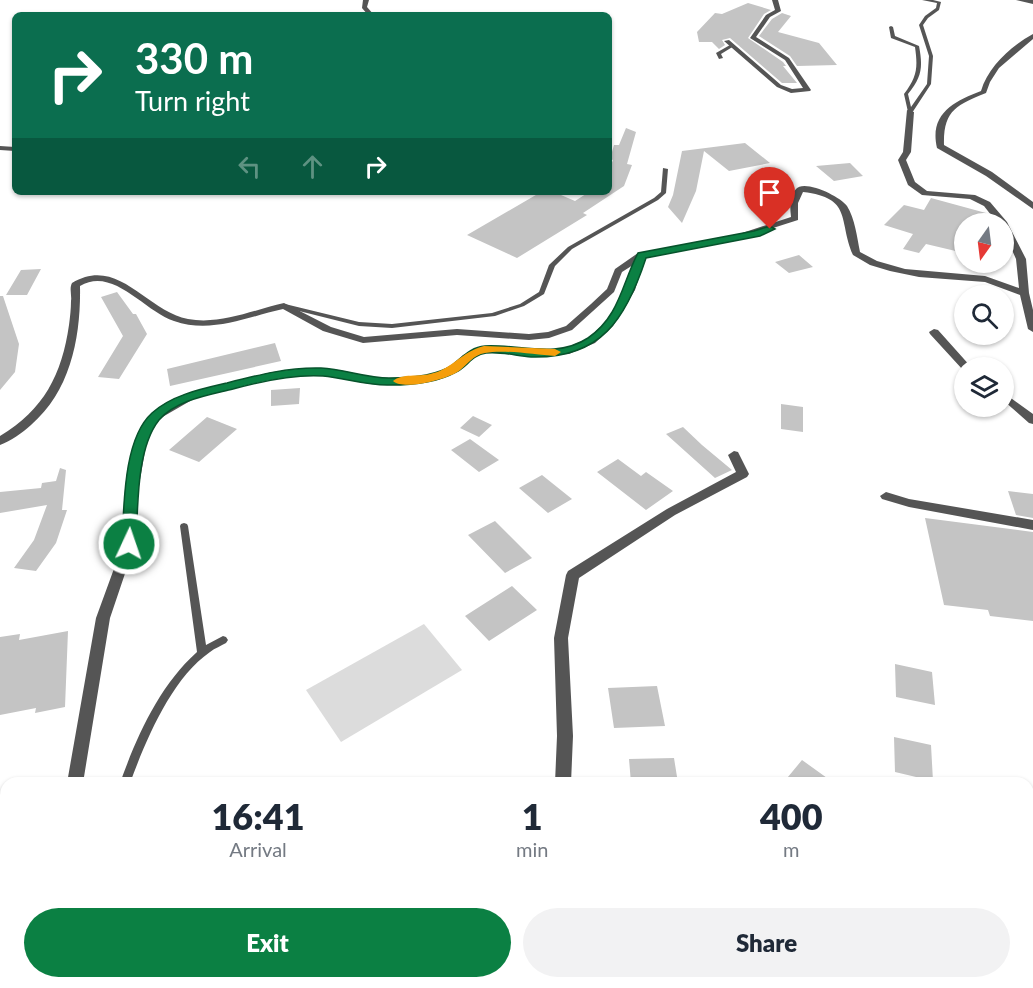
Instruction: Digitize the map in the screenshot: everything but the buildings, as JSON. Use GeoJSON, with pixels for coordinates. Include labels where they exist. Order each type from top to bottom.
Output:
{"type":"FeatureCollection","features":[{"type":"Feature","properties":{"kind":"street"},"geometry":{"type":"LineString","coordinates":[[730,43],[779,86],[791,91],[808,90],[787,59],[753,38],[768,16],[778,11],[775,0]]}},
{"type":"Feature","properties":{"kind":"street"},"geometry":{"type":"LineString","coordinates":[[1019,0],[1033,2]]}},
{"type":"Feature","properties":{"kind":"street"},"geometry":{"type":"LineString","coordinates":[[1033,36],[1002,60],[986,78],[984,92],[951,107],[940,119],[939,137],[940,146],[989,174],[1033,206]]}},
{"type":"Feature","properties":{"kind":"street"},"geometry":{"type":"LineString","coordinates":[[910,112],[908,152],[902,160],[911,183],[926,193],[972,197],[987,204],[994,213]]}},
{"type":"Feature","properties":{"kind":"street"},"geometry":{"type":"LineString","coordinates":[[0,441],[18,432],[38,415],[65,369],[77,300],[75,285],[80,280],[105,278],[177,319],[205,323],[214,324],[284,306],[327,329],[363,340],[457,332],[529,337],[549,335],[569,328],[578,321],[611,290],[618,271],[641,255],[757,234],[795,218],[794,203],[800,189],[817,190],[836,196],[844,205],[856,253],[876,266],[905,274],[987,279],[1024,293]]}},
{"type":"Feature","properties":{"kind":"street"},"geometry":{"type":"LineString","coordinates":[[1014,245],[1021,259],[1024,293],[1033,329]]}},
{"type":"Feature","properties":{"kind":"street"},"geometry":{"type":"LineString","coordinates":[[76,777],[103,618],[129,544],[132,491],[141,440],[155,417],[193,395],[272,375],[321,372],[388,382],[434,378],[455,369],[467,357],[484,349],[532,353],[565,352],[591,341],[610,324],[630,290],[641,255]]}},
{"type":"Feature","properties":{"kind":"street"},"geometry":{"type":"LineString","coordinates":[[934,332],[957,357]]}},
{"type":"Feature","properties":{"kind":"street"},"geometry":{"type":"LineString","coordinates":[[1014,404],[1033,420]]}},
{"type":"Feature","properties":{"kind":"street"},"geometry":{"type":"LineString","coordinates":[[563,777],[565,736],[561,638],[573,575],[671,512],[743,474],[734,455]]}},
{"type":"Feature","properties":{"kind":"street"},"geometry":{"type":"LineString","coordinates":[[886,496],[909,503],[1033,525]]}},
{"type":"Feature","properties":{"kind":"lane"},"geometry":{"type":"LineString","coordinates":[[910,112],[929,84],[931,56],[921,25],[926,17],[938,9],[939,2],[924,0]]}},
{"type":"Feature","properties":{"kind":"lane"},"geometry":{"type":"LineString","coordinates":[[891,27],[893,38],[917,46],[920,62],[917,81],[906,94],[910,112]]}},
{"type":"Feature","properties":{"kind":"lane"},"geometry":{"type":"LineString","coordinates":[[721,58],[718,54],[730,43]]}},
{"type":"Feature","properties":{"kind":"lane"},"geometry":{"type":"LineString","coordinates":[[284,306],[359,324],[392,326],[493,315],[522,304],[542,293],[552,264],[570,248],[657,199],[664,192],[665,169]]}},
{"type":"Feature","properties":{"kind":"lane"},"geometry":{"type":"LineString","coordinates":[[184,526],[202,653]]}},
{"type":"Feature","properties":{"kind":"lane"},"geometry":{"type":"LineString","coordinates":[[127,777],[135,754],[157,713],[190,663],[223,640]]}},
{"type":"Feature","properties":{"kind":"shaded area"},"geometry":{"type":"Polygon","coordinates":[[[424,624],[462,670],[341,742],[306,690],[424,624]]]}},
{"type":"Feature","properties":{"kind":"slow traffic"},"geometry":{"type":"LineString","coordinates":[[400,381],[434,378],[455,369],[467,357],[484,349],[532,353],[555,352]]}},
{"type":"Feature","properties":{"kind":"route"},"geometry":{"type":"LineString","coordinates":[[129,544],[132,491],[141,440],[155,417],[172,405],[193,395],[272,375],[321,372],[388,382],[434,378],[455,369],[467,357],[484,349],[532,353],[565,352],[591,341],[610,324],[630,290],[641,255],[757,234],[770,229]]}}]}
